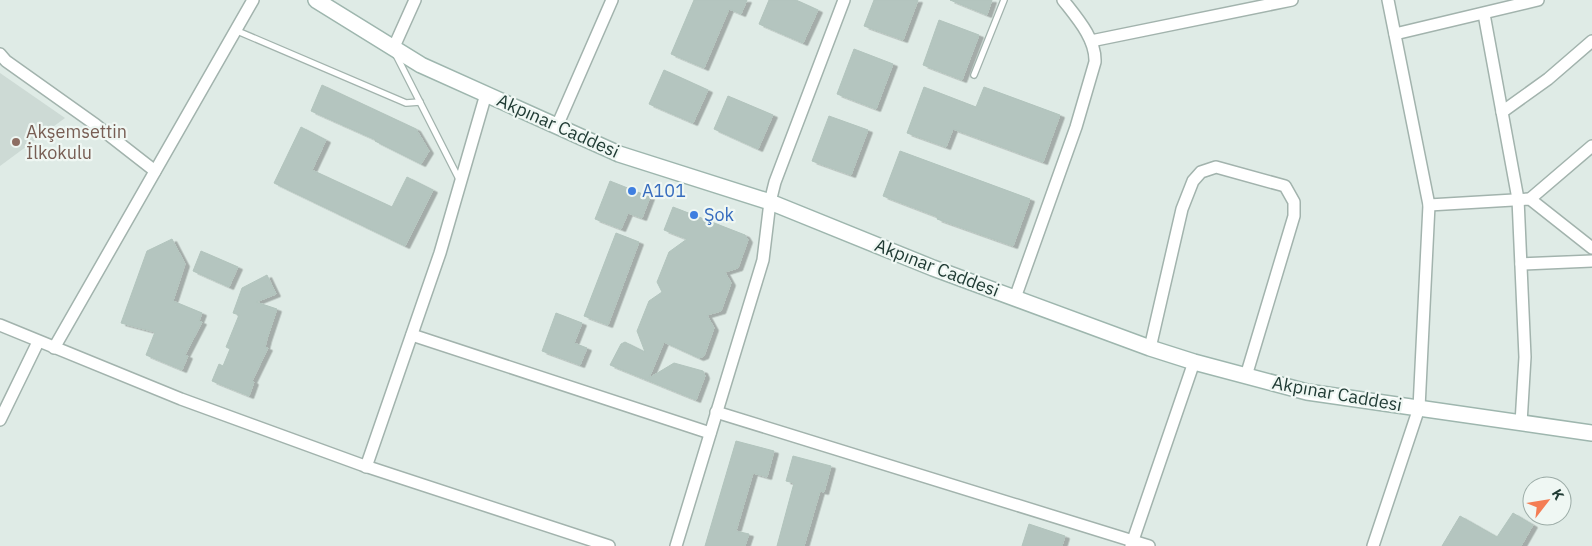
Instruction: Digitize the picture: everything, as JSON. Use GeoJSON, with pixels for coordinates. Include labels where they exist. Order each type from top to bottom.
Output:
{"type":"FeatureCollection","features":[{"type":"Feature","properties":{"kind":"street"},"geometry":{"type":"LineString","coordinates":[[54,348],[253,0]]}},
{"type":"Feature","properties":{"kind":"street","name":"Akpınar Caddesi"},"geometry":{"type":"LineString","coordinates":[[316,0],[393,49],[422,65],[619,154],[770,202],[1015,298],[1150,348],[1194,362],[1307,392],[1592,433]]}},
{"type":"Feature","properties":{"kind":"street"},"geometry":{"type":"LineString","coordinates":[[393,49],[415,0]]}},
{"type":"Feature","properties":{"kind":"street"},"geometry":{"type":"LineString","coordinates":[[557,126],[612,0]]}},
{"type":"Feature","properties":{"kind":"street"},"geometry":{"type":"LineString","coordinates":[[676,546],[763,260],[770,202],[775,182],[844,0]]}},
{"type":"Feature","properties":{"kind":"street"},"geometry":{"type":"LineString","coordinates":[[1015,298],[1076,127],[1095,62],[1096,53],[1091,40],[1063,0]]}},
{"type":"Feature","properties":{"kind":"street"},"geometry":{"type":"LineString","coordinates":[[1091,40],[1292,0]]}},
{"type":"Feature","properties":{"kind":"street"},"geometry":{"type":"LineString","coordinates":[[1374,546],[1419,408],[1429,205],[1388,0]]}},
{"type":"Feature","properties":{"kind":"street"},"geometry":{"type":"LineString","coordinates":[[1395,34],[1538,0]]}},
{"type":"Feature","properties":{"kind":"street"},"geometry":{"type":"LineString","coordinates":[[1484,14],[1502,112],[1524,199],[1521,264],[1525,357],[1522,423]]}},
{"type":"Feature","properties":{"kind":"street"},"geometry":{"type":"LineString","coordinates":[[1502,112],[1548,79],[1592,41]]}},
{"type":"Feature","properties":{"kind":"street"},"geometry":{"type":"LineString","coordinates":[[0,54],[6,61],[96,125],[155,171]]}},
{"type":"Feature","properties":{"kind":"street"},"geometry":{"type":"LineString","coordinates":[[366,467],[440,253],[486,94]]}},
{"type":"Feature","properties":{"kind":"street"},"geometry":{"type":"LineString","coordinates":[[1429,205],[1524,199],[1592,146]]}},
{"type":"Feature","properties":{"kind":"street"},"geometry":{"type":"LineString","coordinates":[[1150,348],[1182,209],[1193,181],[1201,172],[1216,167],[1286,186],[1294,202],[1294,216],[1246,376]]}},
{"type":"Feature","properties":{"kind":"street"},"geometry":{"type":"LineString","coordinates":[[1524,199],[1592,248]]}},
{"type":"Feature","properties":{"kind":"street"},"geometry":{"type":"LineString","coordinates":[[1521,264],[1592,261]]}},
{"type":"Feature","properties":{"kind":"street"},"geometry":{"type":"LineString","coordinates":[[0,325],[181,399],[366,467],[609,546]]}},
{"type":"Feature","properties":{"kind":"street"},"geometry":{"type":"LineString","coordinates":[[412,335],[710,433]]}},
{"type":"Feature","properties":{"kind":"street"},"geometry":{"type":"LineString","coordinates":[[0,420],[38,342]]}},
{"type":"Feature","properties":{"kind":"street"},"geometry":{"type":"LineString","coordinates":[[1132,543],[1194,362]]}},
{"type":"Feature","properties":{"kind":"street"},"geometry":{"type":"LineString","coordinates":[[716,412],[1132,543],[1149,546]]}},
{"type":"Feature","properties":{"kind":"lane"},"geometry":{"type":"LineString","coordinates":[[974,76],[1004,0]]}},
{"type":"Feature","properties":{"kind":"lane"},"geometry":{"type":"LineString","coordinates":[[236,30],[406,103],[420,102]]}},
{"type":"Feature","properties":{"kind":"lane"},"geometry":{"type":"LineString","coordinates":[[393,49],[460,182]]}},
{"type":"Feature","properties":{"kind":"shaded area","name":"Akşemsettin İlkokulu"},"geometry":{"type":"Polygon","coordinates":[[[0,73],[65,118],[0,166],[0,73]]]}},
{"type":"Feature","properties":{"kind":"building"},"geometry":{"type":"Polygon","coordinates":[[[694,0],[747,0],[741,14],[729,9],[704,68],[671,54],[694,0]]]}},
{"type":"Feature","properties":{"kind":"building"},"geometry":{"type":"Polygon","coordinates":[[[769,0],[796,0],[818,10],[803,43],[759,24],[769,0]]]}},
{"type":"Feature","properties":{"kind":"building"},"geometry":{"type":"Polygon","coordinates":[[[874,0],[918,0],[903,40],[864,26],[874,0]]]}},
{"type":"Feature","properties":{"kind":"building"},"geometry":{"type":"Polygon","coordinates":[[[950,0],[992,0],[987,15],[950,0]]]}},
{"type":"Feature","properties":{"kind":"building"},"geometry":{"type":"Polygon","coordinates":[[[939,20],[979,35],[962,80],[923,65],[939,20]]]}},
{"type":"Feature","properties":{"kind":"building"},"geometry":{"type":"Polygon","coordinates":[[[854,49],[893,64],[876,109],[837,94],[854,49]]]}},
{"type":"Feature","properties":{"kind":"building"},"geometry":{"type":"Polygon","coordinates":[[[664,70],[708,90],[693,123],[649,104],[664,70]]]}},
{"type":"Feature","properties":{"kind":"building"},"geometry":{"type":"Polygon","coordinates":[[[322,85],[416,129],[429,151],[421,164],[376,140],[311,111],[322,85]]]}},
{"type":"Feature","properties":{"kind":"building"},"geometry":{"type":"Polygon","coordinates":[[[924,87],[976,107],[984,87],[1060,115],[1043,162],[953,129],[946,147],[907,133],[924,87]]]}},
{"type":"Feature","properties":{"kind":"building"},"geometry":{"type":"Polygon","coordinates":[[[728,96],[773,115],[758,149],[714,129],[728,96]]]}},
{"type":"Feature","properties":{"kind":"building"},"geometry":{"type":"Polygon","coordinates":[[[829,116],[868,130],[851,175],[812,161],[829,116]]]}},
{"type":"Feature","properties":{"kind":"building"},"geometry":{"type":"Polygon","coordinates":[[[301,127],[326,140],[312,170],[392,207],[407,177],[433,190],[405,246],[274,183],[301,127]]]}},
{"type":"Feature","properties":{"kind":"building"},"geometry":{"type":"Polygon","coordinates":[[[900,151],[1030,199],[1013,246],[937,219],[938,217],[883,196],[900,151]]]}},
{"type":"Feature","properties":{"kind":"building"},"geometry":{"type":"Polygon","coordinates":[[[610,181],[650,197],[642,218],[628,213],[621,229],[595,219],[610,181]]]}},
{"type":"Feature","properties":{"kind":"building"},"geometry":{"type":"Polygon","coordinates":[[[673,207],[745,235],[748,240],[738,268],[725,272],[731,283],[721,311],[707,315],[714,328],[704,356],[699,358],[664,342],[649,378],[674,363],[703,371],[705,376],[696,400],[610,365],[621,344],[625,342],[645,352],[637,331],[649,301],[662,292],[657,282],[669,252],[687,239],[664,230],[673,207]]]}},
{"type":"Feature","properties":{"kind":"building"},"geometry":{"type":"Polygon","coordinates":[[[616,233],[639,242],[608,325],[584,316],[616,233]]]}},
{"type":"Feature","properties":{"kind":"building"},"geometry":{"type":"Polygon","coordinates":[[[172,239],[185,264],[173,301],[202,313],[199,321],[202,322],[185,355],[188,356],[182,370],[146,355],[155,332],[121,323],[147,251],[172,239]]]}},
{"type":"Feature","properties":{"kind":"building"},"geometry":{"type":"Polygon","coordinates":[[[201,251],[238,267],[229,287],[193,271],[201,251]]]}},
{"type":"Feature","properties":{"kind":"building"},"geometry":{"type":"Polygon","coordinates":[[[267,275],[276,294],[256,302],[277,309],[265,347],[268,348],[252,381],[254,382],[249,396],[212,381],[219,364],[223,366],[230,349],[226,347],[239,315],[233,313],[242,288],[267,275]]]}},
{"type":"Feature","properties":{"kind":"building"},"geometry":{"type":"Polygon","coordinates":[[[556,313],[582,323],[574,343],[587,348],[580,365],[542,351],[556,313]]]}},
{"type":"Feature","properties":{"kind":"building"},"geometry":{"type":"Polygon","coordinates":[[[736,441],[774,451],[767,477],[753,473],[736,531],[749,534],[745,546],[705,546],[736,441]]]}},
{"type":"Feature","properties":{"kind":"building"},"geometry":{"type":"Polygon","coordinates":[[[793,456],[831,466],[824,492],[820,491],[804,546],[777,546],[794,483],[786,481],[793,456]]]}},
{"type":"Feature","properties":{"kind":"building"},"geometry":{"type":"Polygon","coordinates":[[[1513,513],[1522,518],[1522,526],[1532,526],[1521,546],[1442,546],[1460,516],[1497,537],[1513,513]]]}},
{"type":"Feature","properties":{"kind":"building"},"geometry":{"type":"Polygon","coordinates":[[[1029,524],[1065,536],[1062,546],[1022,546],[1029,524]]]}},
{"type":"Feature","properties":{"kind":"place","name":"Akşemsettin İlkokulu"},"geometry":{"type":"Point","coordinates":[16,142]}},
{"type":"Feature","properties":{"kind":"place","name":"A101"},"geometry":{"type":"Point","coordinates":[632,191]}},
{"type":"Feature","properties":{"kind":"place","name":"Şok"},"geometry":{"type":"Point","coordinates":[694,215]}}]}
